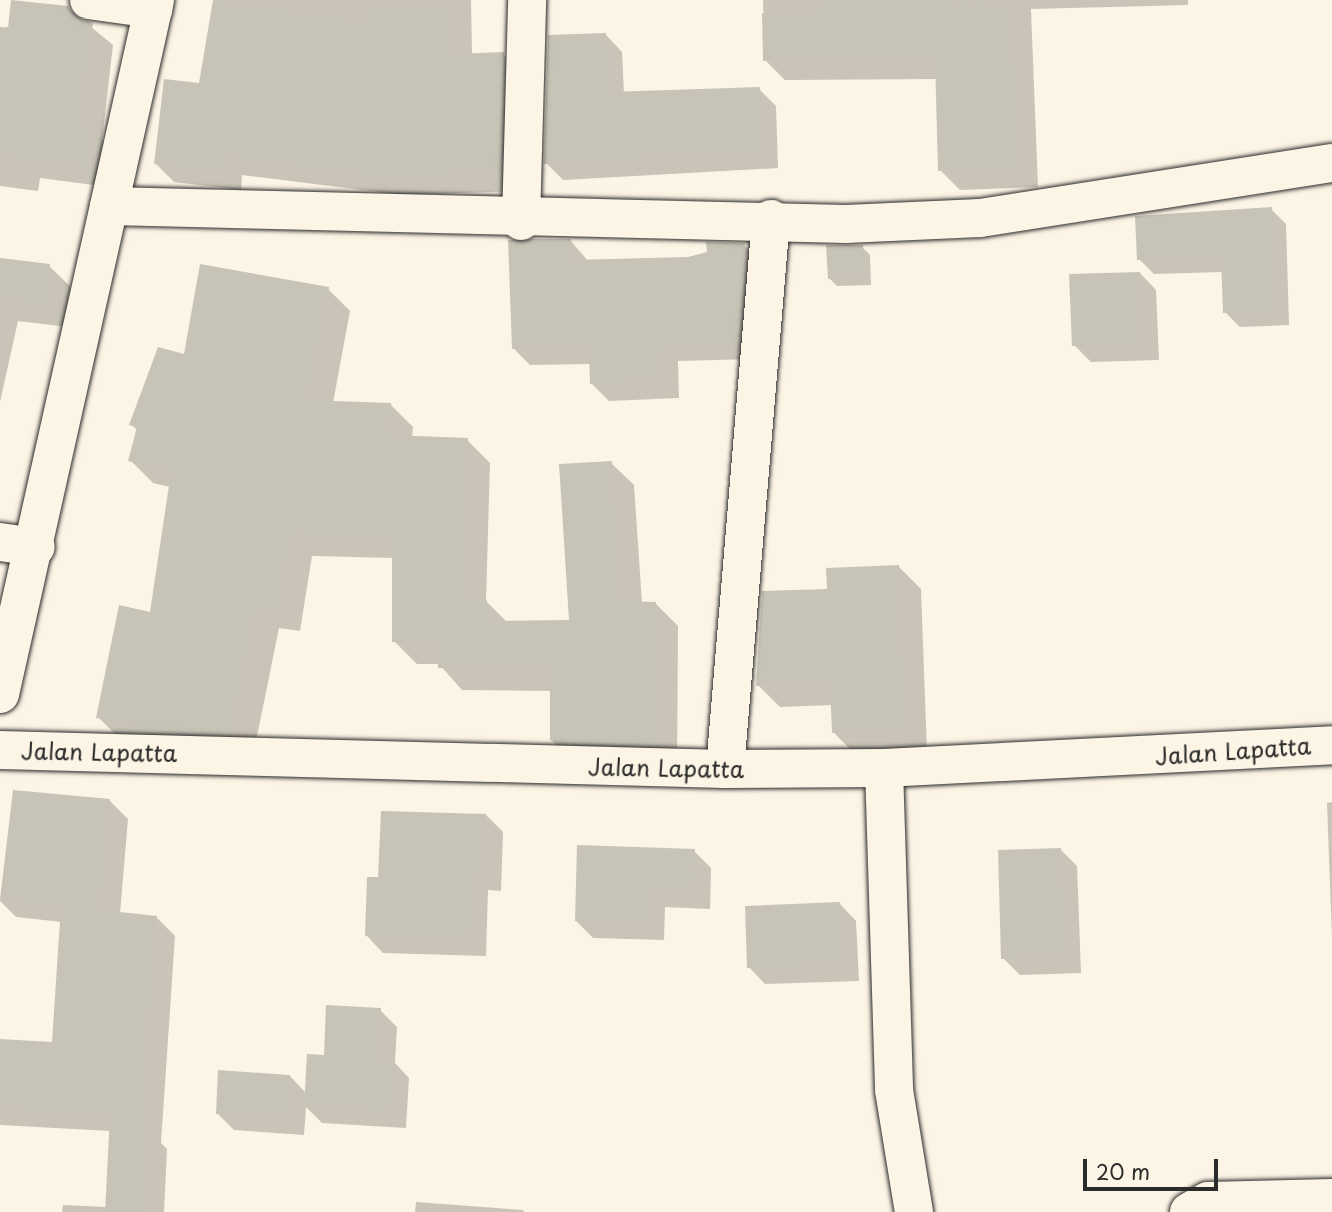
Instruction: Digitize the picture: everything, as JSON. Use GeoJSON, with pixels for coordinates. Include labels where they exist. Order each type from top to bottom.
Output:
{"type":"FeatureCollection","features":[{"type":"Feature","properties":{"kind":"street"},"geometry":{"type":"LineString","coordinates":[[0,694],[18,544],[108,206],[154,5],[89,0]]}},
{"type":"Feature","properties":{"kind":"street"},"geometry":{"type":"LineString","coordinates":[[521,220],[527,0]]}},
{"type":"Feature","properties":{"kind":"street"},"geometry":{"type":"LineString","coordinates":[[108,206],[521,220],[771,219],[846,224],[980,218],[1332,163]]}},
{"type":"Feature","properties":{"kind":"street"},"geometry":{"type":"LineString","coordinates":[[725,769],[771,219]]}},
{"type":"Feature","properties":{"kind":"street","name":"Jalan Lapatta"},"geometry":{"type":"LineString","coordinates":[[0,750],[725,769],[884,768],[1332,745]]}},
{"type":"Feature","properties":{"kind":"street"},"geometry":{"type":"LineString","coordinates":[[884,768],[894,1090],[914,1212]]}},
{"type":"Feature","properties":{"kind":"street"},"geometry":{"type":"LineString","coordinates":[[1188,1212],[1208,1200],[1332,1198]]}},
{"type":"Feature","properties":{"kind":"building"},"geometry":{"type":"Polygon","coordinates":[[[11,0],[68,6],[76,18],[93,23],[80,127],[93,128],[88,167],[0,156],[0,27],[8,28],[11,0]]]}},
{"type":"Feature","properties":{"kind":"building"},"geometry":{"type":"Polygon","coordinates":[[[213,0],[367,20],[366,9],[454,6],[454,54],[504,52],[500,173],[384,177],[225,157],[223,172],[154,164],[164,79],[199,83],[213,0]]]}},
{"type":"Feature","properties":{"kind":"building"},"geometry":{"type":"Polygon","coordinates":[[[818,0],[1012,2],[1018,168],[938,171],[935,59],[763,61],[762,13],[818,11],[818,0]]]}},
{"type":"Feature","properties":{"kind":"building"},"geometry":{"type":"Polygon","coordinates":[[[606,33],[608,92],[760,87],[762,151],[544,164],[548,35],[606,33]]]}},
{"type":"Feature","properties":{"kind":"building"},"geometry":{"type":"Polygon","coordinates":[[[1272,207],[1275,311],[1223,313],[1221,257],[1137,260],[1135,216],[1272,207]]]}},
{"type":"Feature","properties":{"kind":"building"},"geometry":{"type":"Polygon","coordinates":[[[571,239],[572,260],[688,257],[707,252],[706,242],[745,243],[739,343],[662,345],[663,382],[590,384],[589,347],[512,349],[508,240],[571,239]]]}},
{"type":"Feature","properties":{"kind":"building"},"geometry":{"type":"Polygon","coordinates":[[[826,245],[863,245],[864,277],[828,279],[826,245]]]}},
{"type":"Feature","properties":{"kind":"building"},"geometry":{"type":"Polygon","coordinates":[[[0,258],[50,264],[46,305],[0,300],[0,258]]]}},
{"type":"Feature","properties":{"kind":"building"},"geometry":{"type":"Polygon","coordinates":[[[200,264],[329,287],[307,400],[391,403],[390,435],[468,438],[463,600],[487,600],[487,621],[569,620],[559,464],[612,461],[622,601],[656,602],[655,745],[550,740],[550,669],[438,668],[438,642],[392,642],[392,537],[290,534],[278,610],[257,606],[231,734],[168,733],[96,718],[119,605],[150,612],[171,472],[128,461],[137,427],[129,425],[158,347],[184,354],[200,264]]]}},
{"type":"Feature","properties":{"kind":"building"},"geometry":{"type":"Polygon","coordinates":[[[1140,272],[1143,343],[1072,346],[1069,274],[1140,272]]]}},
{"type":"Feature","properties":{"kind":"building"},"geometry":{"type":"Polygon","coordinates":[[[899,565],[905,731],[832,733],[830,683],[756,686],[762,591],[827,589],[826,568],[899,565]]]}},
{"type":"Feature","properties":{"kind":"building"},"geometry":{"type":"Polygon","coordinates":[[[13,790],[110,799],[101,910],[157,916],[143,1129],[150,1129],[145,1212],[105,1212],[110,1115],[0,1109],[0,1039],[52,1042],[61,906],[0,900],[13,790]]]}},
{"type":"Feature","properties":{"kind":"building"},"geometry":{"type":"Polygon","coordinates":[[[381,811],[486,814],[485,874],[472,874],[470,940],[365,936],[367,877],[378,877],[381,811]]]}},
{"type":"Feature","properties":{"kind":"building"},"geometry":{"type":"Polygon","coordinates":[[[577,845],[695,849],[694,893],[649,891],[648,924],[575,921],[577,845]]]}},
{"type":"Feature","properties":{"kind":"building"},"geometry":{"type":"Polygon","coordinates":[[[1061,848],[1065,957],[1001,959],[998,850],[1061,848]]]}},
{"type":"Feature","properties":{"kind":"building"},"geometry":{"type":"Polygon","coordinates":[[[840,902],[842,965],[747,968],[745,906],[840,902]]]}},
{"type":"Feature","properties":{"kind":"building"},"geometry":{"type":"Polygon","coordinates":[[[326,1005],[381,1008],[378,1058],[393,1059],[390,1112],[304,1107],[307,1054],[324,1055],[326,1005]]]}},
{"type":"Feature","properties":{"kind":"building"},"geometry":{"type":"Polygon","coordinates":[[[218,1070],[290,1075],[288,1119],[216,1114],[218,1070]]]}}]}
